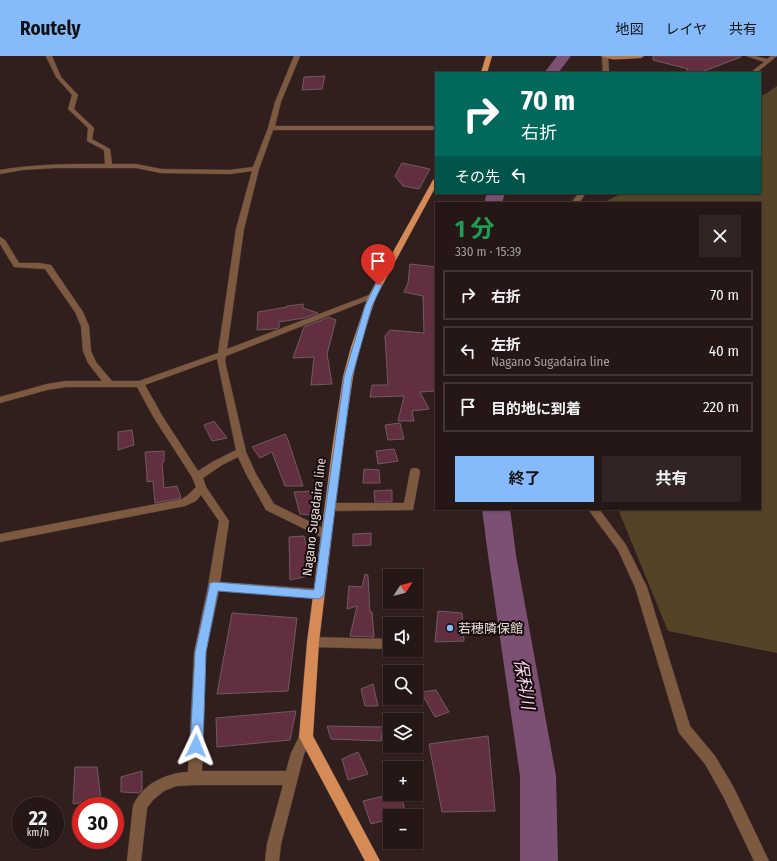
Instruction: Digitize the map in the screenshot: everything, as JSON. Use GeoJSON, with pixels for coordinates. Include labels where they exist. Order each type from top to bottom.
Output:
{"type":"FeatureCollection","features":[{"type":"Feature","properties":{"kind":"main road"},"geometry":{"type":"LineString","coordinates":[[484,72],[489,56]]}},
{"type":"Feature","properties":{"kind":"main road"},"geometry":{"type":"LineString","coordinates":[[604,56],[641,56]]}},
{"type":"Feature","properties":{"kind":"main road","name":"Nagano Sugadaira line"},"geometry":{"type":"LineString","coordinates":[[306,737],[313,642],[348,377],[355,347],[372,297],[435,182]]}},
{"type":"Feature","properties":{"kind":"main road"},"geometry":{"type":"LineString","coordinates":[[306,737],[373,861]]}},
{"type":"Feature","properties":{"kind":"street"},"geometry":{"type":"LineString","coordinates":[[49,56],[52,68],[60,80],[75,95],[71,109],[91,128],[89,140],[107,149],[109,166]]}},
{"type":"Feature","properties":{"kind":"street"},"geometry":{"type":"LineString","coordinates":[[297,56],[278,102],[272,128],[256,169],[240,229],[221,361],[241,452],[251,474],[270,507],[327,535]]}},
{"type":"Feature","properties":{"kind":"street"},"geometry":{"type":"LineString","coordinates":[[604,56],[606,72]]}},
{"type":"Feature","properties":{"kind":"street"},"geometry":{"type":"LineString","coordinates":[[749,56],[768,61]]}},
{"type":"Feature","properties":{"kind":"street"},"geometry":{"type":"LineString","coordinates":[[754,72],[774,56]]}},
{"type":"Feature","properties":{"kind":"street"},"geometry":{"type":"LineString","coordinates":[[272,128],[435,128]]}},
{"type":"Feature","properties":{"kind":"street"},"geometry":{"type":"LineString","coordinates":[[0,172],[22,168],[55,166],[136,166],[161,171],[230,172],[256,169]]}},
{"type":"Feature","properties":{"kind":"street"},"geometry":{"type":"LineString","coordinates":[[576,202],[582,194]]}},
{"type":"Feature","properties":{"kind":"street"},"geometry":{"type":"LineString","coordinates":[[0,239],[18,265],[39,264],[48,268],[79,312],[86,326],[87,351],[92,363],[109,384]]}},
{"type":"Feature","properties":{"kind":"street"},"geometry":{"type":"LineString","coordinates":[[0,400],[47,387],[66,384],[140,384],[372,297]]}},
{"type":"Feature","properties":{"kind":"street"},"geometry":{"type":"LineString","coordinates":[[140,384],[199,483],[224,520],[214,586],[200,652],[195,778]]}},
{"type":"Feature","properties":{"kind":"street"},"geometry":{"type":"LineString","coordinates":[[0,538],[185,502],[192,498],[199,483],[218,463],[241,452]]}},
{"type":"Feature","properties":{"kind":"street"},"geometry":{"type":"LineString","coordinates":[[330,507],[409,508],[415,472]]}},
{"type":"Feature","properties":{"kind":"street"},"geometry":{"type":"LineString","coordinates":[[594,510],[622,548],[641,587],[684,729],[710,760],[728,791],[762,861]]}},
{"type":"Feature","properties":{"kind":"street"},"geometry":{"type":"LineString","coordinates":[[214,586],[319,594]]}},
{"type":"Feature","properties":{"kind":"street"},"geometry":{"type":"LineString","coordinates":[[313,642],[383,644]]}},
{"type":"Feature","properties":{"kind":"street"},"geometry":{"type":"LineString","coordinates":[[272,861],[274,844],[291,778],[298,753],[306,737]]}},
{"type":"Feature","properties":{"kind":"street"},"geometry":{"type":"LineString","coordinates":[[134,861],[140,806],[148,795],[159,786],[176,779],[291,778]]}},
{"type":"Feature","properties":{"kind":"shaded area"},"geometry":{"type":"Polygon","coordinates":[[[777,86],[777,653],[668,631],[618,510],[761,510],[761,202],[605,202],[620,194],[761,194],[761,96],[777,86]]]}},
{"type":"Feature","properties":{"kind":"building"},"geometry":{"type":"Polygon","coordinates":[[[653,56],[741,56],[702,72],[685,72],[688,69],[653,60],[653,56]]]}},
{"type":"Feature","properties":{"kind":"building"},"geometry":{"type":"Polygon","coordinates":[[[325,76],[322,89],[302,90],[304,77],[325,76]]]}},
{"type":"Feature","properties":{"kind":"building"},"geometry":{"type":"Polygon","coordinates":[[[402,163],[430,169],[419,189],[403,186],[395,176],[402,163]]]}},
{"type":"Feature","properties":{"kind":"building"},"geometry":{"type":"Polygon","coordinates":[[[410,264],[435,267],[435,391],[420,392],[429,409],[412,411],[414,421],[398,421],[404,396],[370,397],[372,385],[388,385],[385,336],[390,330],[424,333],[423,296],[404,292],[408,283],[410,264]]]}},
{"type":"Feature","properties":{"kind":"building"},"geometry":{"type":"Polygon","coordinates":[[[303,304],[303,308],[318,313],[304,318],[279,322],[279,328],[257,330],[258,312],[303,304]]]}},
{"type":"Feature","properties":{"kind":"building"},"geometry":{"type":"Polygon","coordinates":[[[329,317],[336,320],[327,354],[332,384],[311,385],[314,357],[293,358],[304,327],[329,317]]]}},
{"type":"Feature","properties":{"kind":"building"},"geometry":{"type":"Polygon","coordinates":[[[214,421],[227,438],[212,441],[204,425],[214,421]]]}},
{"type":"Feature","properties":{"kind":"building"},"geometry":{"type":"Polygon","coordinates":[[[400,423],[404,439],[388,440],[385,425],[400,423]]]}},
{"type":"Feature","properties":{"kind":"building"},"geometry":{"type":"Polygon","coordinates":[[[132,430],[134,445],[118,450],[118,432],[132,430]]]}},
{"type":"Feature","properties":{"kind":"building"},"geometry":{"type":"Polygon","coordinates":[[[285,434],[303,486],[285,486],[272,452],[260,458],[252,447],[285,434]]]}},
{"type":"Feature","properties":{"kind":"building"},"geometry":{"type":"Polygon","coordinates":[[[394,449],[398,461],[378,464],[376,451],[394,449]]]}},
{"type":"Feature","properties":{"kind":"building"},"geometry":{"type":"Polygon","coordinates":[[[164,451],[164,462],[162,463],[164,488],[177,486],[181,498],[155,503],[153,481],[147,482],[145,452],[164,451]]]}},
{"type":"Feature","properties":{"kind":"building"},"geometry":{"type":"Polygon","coordinates":[[[364,469],[379,470],[380,483],[363,483],[364,469]]]}},
{"type":"Feature","properties":{"kind":"building"},"geometry":{"type":"Polygon","coordinates":[[[392,490],[392,502],[375,502],[374,491],[392,490]]]}},
{"type":"Feature","properties":{"kind":"building"},"geometry":{"type":"Polygon","coordinates":[[[318,491],[318,516],[300,514],[294,492],[318,491]]]}},
{"type":"Feature","properties":{"kind":"building"},"geometry":{"type":"Polygon","coordinates":[[[371,533],[371,545],[353,546],[353,534],[371,533]]]}},
{"type":"Feature","properties":{"kind":"building"},"geometry":{"type":"Polygon","coordinates":[[[304,536],[313,575],[290,580],[289,537],[304,536]]]}},
{"type":"Feature","properties":{"kind":"building"},"geometry":{"type":"Polygon","coordinates":[[[365,574],[368,575],[370,612],[372,612],[374,637],[350,636],[357,606],[347,609],[349,586],[362,587],[365,574]]]}},
{"type":"Feature","properties":{"kind":"building"},"geometry":{"type":"Polygon","coordinates":[[[438,611],[462,613],[464,641],[435,642],[438,611]]]}},
{"type":"Feature","properties":{"kind":"building"},"geometry":{"type":"Polygon","coordinates":[[[232,613],[297,618],[288,691],[217,694],[232,613]]]}},
{"type":"Feature","properties":{"kind":"building"},"geometry":{"type":"Polygon","coordinates":[[[373,684],[378,706],[365,706],[361,689],[373,684]]]}},
{"type":"Feature","properties":{"kind":"building"},"geometry":{"type":"Polygon","coordinates":[[[436,690],[449,712],[435,717],[423,696],[423,692],[436,690]]]}},
{"type":"Feature","properties":{"kind":"building"},"geometry":{"type":"Polygon","coordinates":[[[296,711],[290,740],[217,747],[216,718],[296,711]]]}},
{"type":"Feature","properties":{"kind":"building"},"geometry":{"type":"Polygon","coordinates":[[[327,726],[383,727],[381,741],[331,739],[327,726]]]}},
{"type":"Feature","properties":{"kind":"building"},"geometry":{"type":"Polygon","coordinates":[[[488,736],[495,811],[442,812],[429,744],[488,736]]]}},
{"type":"Feature","properties":{"kind":"building"},"geometry":{"type":"Polygon","coordinates":[[[358,752],[368,774],[348,780],[342,759],[358,752]]]}},
{"type":"Feature","properties":{"kind":"building"},"geometry":{"type":"Polygon","coordinates":[[[75,767],[97,767],[101,797],[73,797],[75,767]]]}},
{"type":"Feature","properties":{"kind":"building"},"geometry":{"type":"Polygon","coordinates":[[[142,771],[142,790],[139,793],[121,792],[121,777],[142,771]]]}},
{"type":"Feature","properties":{"kind":"building"},"geometry":{"type":"Polygon","coordinates":[[[383,796],[383,801],[403,801],[404,809],[383,809],[383,821],[371,824],[363,801],[383,796]]]}},
{"type":"Feature","properties":{"kind":"waterway","name":"保科川"},"geometry":{"type":"LineString","coordinates":[[552,72],[564,56]]}},
{"type":"Feature","properties":{"kind":"waterway","name":"保科川"},"geometry":{"type":"LineString","coordinates":[[493,202],[496,194]]}},
{"type":"Feature","properties":{"kind":"waterway","name":"保科川"},"geometry":{"type":"LineString","coordinates":[[496,510],[538,776],[539,861]]}},
{"type":"Feature","properties":{"kind":"place","name":"若穂隣保館"},"geometry":{"type":"Point","coordinates":[450,628]}},
{"type":"Feature","properties":{"kind":"route"},"geometry":{"type":"LineString","coordinates":[[196,746],[200,652],[214,586],[319,594],[348,377],[355,347],[368,306],[378,285]]}}]}
